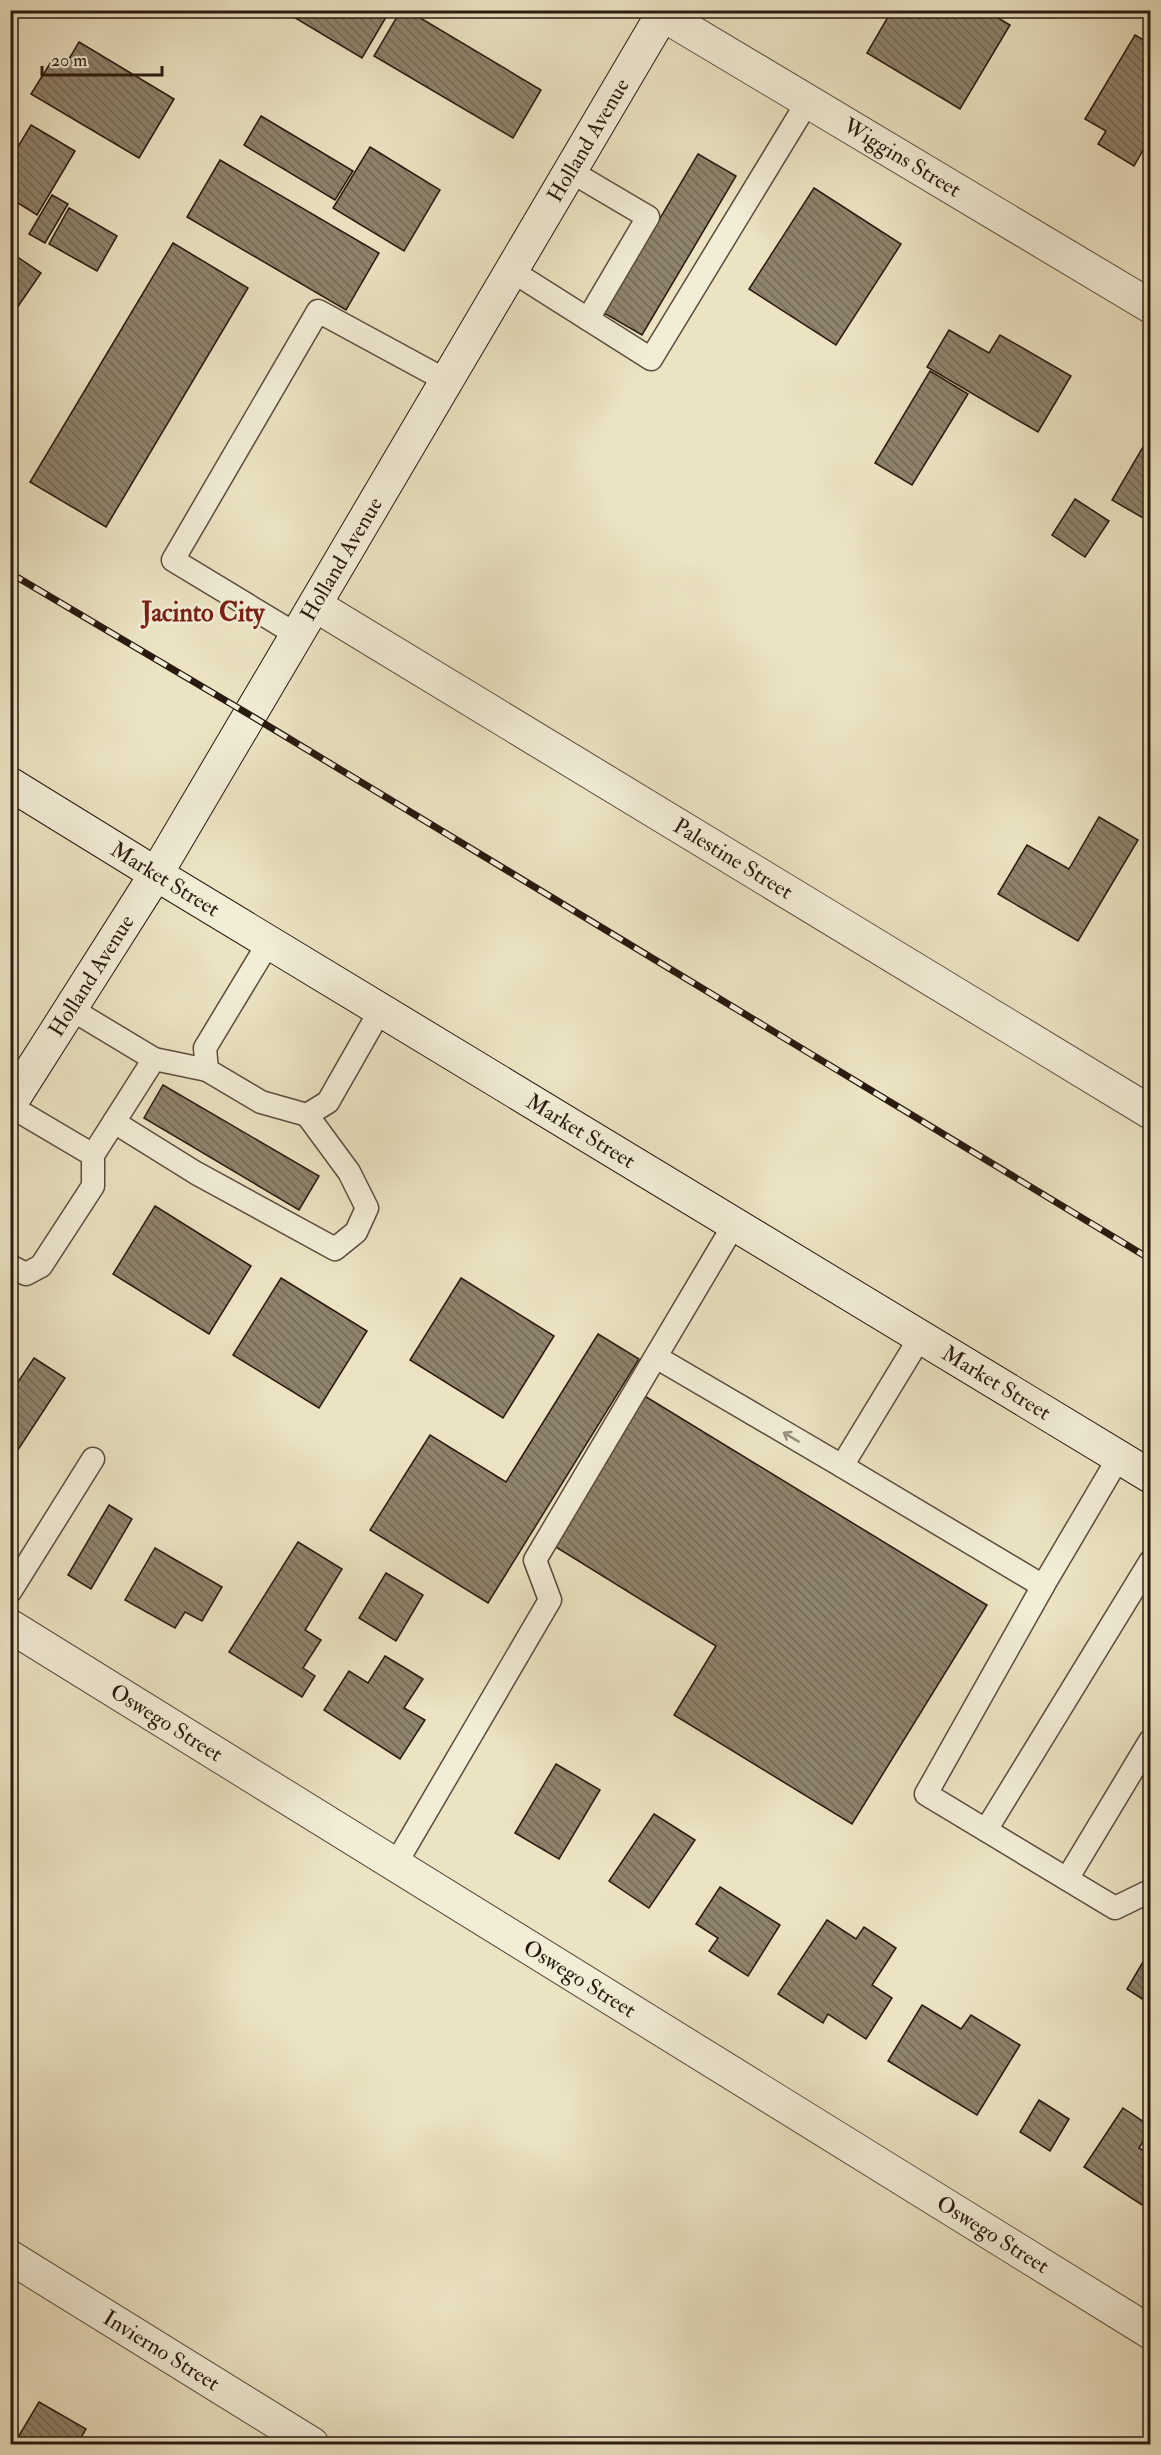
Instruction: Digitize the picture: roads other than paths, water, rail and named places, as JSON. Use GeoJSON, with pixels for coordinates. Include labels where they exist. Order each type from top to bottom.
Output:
{"type":"FeatureCollection","features":[{"type":"Feature","properties":{"kind":"street","name":"Wiggins Street"},"geometry":{"type":"LineString","coordinates":[[661,12],[1150,306]]}},
{"type":"Feature","properties":{"kind":"street","name":"Holland Avenue"},"geometry":{"type":"LineString","coordinates":[[10,1105],[156,874],[512,271],[661,12]]}},
{"type":"Feature","properties":{"kind":"street","name":"Palestine Street"},"geometry":{"type":"LineString","coordinates":[[315,605],[1150,1113]]}},
{"type":"Feature","properties":{"kind":"street","name":"Market Street"},"geometry":{"type":"LineString","coordinates":[[10,784],[1150,1476]]}},
{"type":"Feature","properties":{"kind":"street","name":"Oswego Street"},"geometry":{"type":"LineString","coordinates":[[10,1626],[1150,2332]]}},
{"type":"Feature","properties":{"kind":"street","name":"Invierno Street"},"geometry":{"type":"LineString","coordinates":[[10,2257],[312,2445]]}},
{"type":"Feature","properties":{"kind":"lane"},"geometry":{"type":"LineString","coordinates":[[512,271],[651,359],[808,101]]}},
{"type":"Feature","properties":{"kind":"lane"},"geometry":{"type":"LineString","coordinates":[[570,171],[648,216],[588,319]]}},
{"type":"Feature","properties":{"kind":"lane"},"geometry":{"type":"LineString","coordinates":[[297,635],[173,561],[318,311],[447,381]]}},
{"type":"Feature","properties":{"kind":"lane"},"geometry":{"type":"LineString","coordinates":[[207,1070],[205,1048],[268,942]]}},
{"type":"Feature","properties":{"kind":"lane"},"geometry":{"type":"LineString","coordinates":[[71,1009],[154,1059],[207,1070],[261,1102],[307,1115],[349,1172],[367,1208],[356,1232],[334,1250],[196,1173],[114,1122]]}},
{"type":"Feature","properties":{"kind":"lane"},"geometry":{"type":"LineString","coordinates":[[307,1115],[328,1102],[381,1009]]}},
{"type":"Feature","properties":{"kind":"lane"},"geometry":{"type":"LineString","coordinates":[[10,1266],[26,1274],[41,1266],[93,1186],[93,1155],[154,1059]]}},
{"type":"Feature","properties":{"kind":"lane"},"geometry":{"type":"LineString","coordinates":[[10,1105],[93,1155]]}},
{"type":"Feature","properties":{"kind":"lane"},"geometry":{"type":"LineString","coordinates":[[395,1865],[550,1600],[535,1560],[735,1223]]}},
{"type":"Feature","properties":{"kind":"lane"},"geometry":{"type":"LineString","coordinates":[[842,1467],[921,1336]]}},
{"type":"Feature","properties":{"kind":"lane"},"geometry":{"type":"LineString","coordinates":[[656,1356],[1043,1586]]}},
{"type":"Feature","properties":{"kind":"lane"},"geometry":{"type":"LineString","coordinates":[[1119,1457],[1043,1586],[926,1794],[1115,1908],[1150,1891]]}},
{"type":"Feature","properties":{"kind":"lane"},"geometry":{"type":"LineString","coordinates":[[11,1588],[93,1459]]}},
{"type":"Feature","properties":{"kind":"lane"},"geometry":{"type":"LineString","coordinates":[[986,1830],[1150,1562]]}},
{"type":"Feature","properties":{"kind":"lane"},"geometry":{"type":"LineString","coordinates":[[1067,1879],[1150,1741]]}},
{"type":"Feature","properties":{"kind":"railway"},"geometry":{"type":"LineString","coordinates":[[10,573],[250,715],[1150,1259]]}},
{"type":"Feature","properties":{"kind":"district","name":"Jacinto City"},"geometry":{"type":"Point","coordinates":[203,613]}}]}
